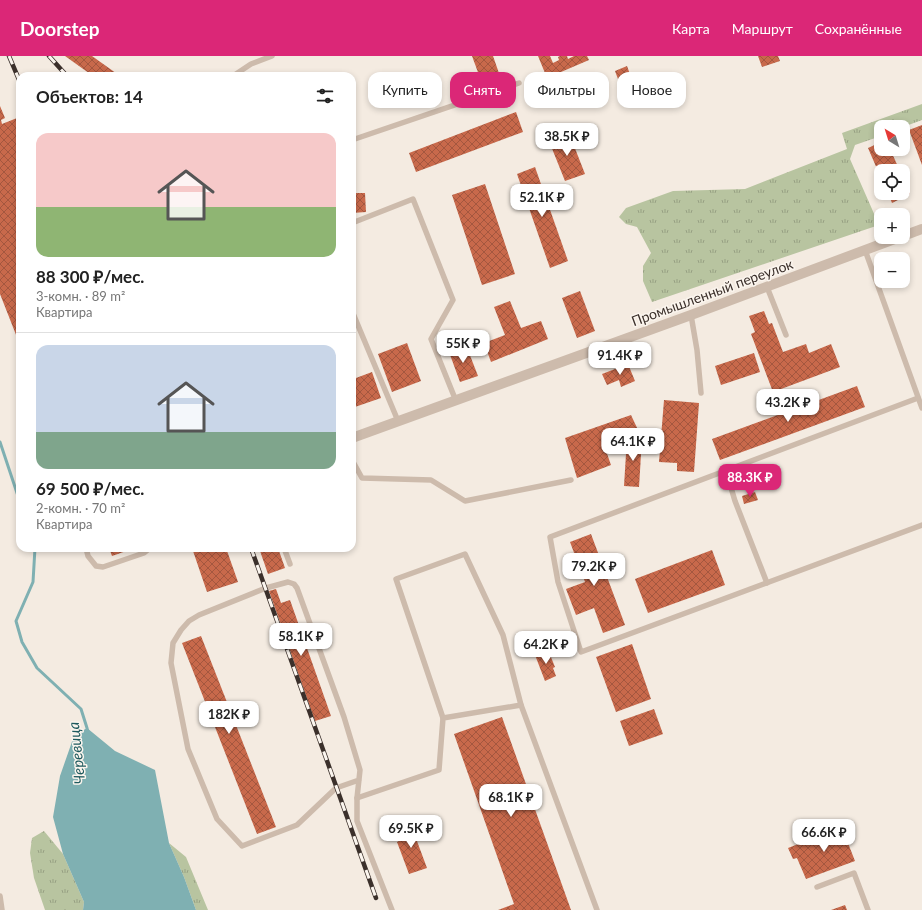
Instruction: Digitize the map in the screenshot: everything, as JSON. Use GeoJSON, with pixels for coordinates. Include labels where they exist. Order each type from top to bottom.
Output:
{"type":"FeatureCollection","features":[{"type":"Feature","properties":{"kind":"street","name":"Промышленный переулок"},"geometry":{"type":"LineString","coordinates":[[910,233],[922,229]]}},
{"type":"Feature","properties":{"kind":"street","name":"Промышленный переулок"},"geometry":{"type":"LineString","coordinates":[[356,437],[691,315],[881,244]]}},
{"type":"Feature","properties":{"kind":"lane"},"geometry":{"type":"LineString","coordinates":[[239,72],[251,64],[272,56]]}},
{"type":"Feature","properties":{"kind":"lane"},"geometry":{"type":"LineString","coordinates":[[356,139],[519,83]]}},
{"type":"Feature","properties":{"kind":"lane"},"geometry":{"type":"LineString","coordinates":[[356,221],[413,199],[453,300],[431,340],[456,401]]}},
{"type":"Feature","properties":{"kind":"lane"},"geometry":{"type":"LineString","coordinates":[[865,250],[922,408]]}},
{"type":"Feature","properties":{"kind":"lane"},"geometry":{"type":"LineString","coordinates":[[767,287],[786,335]]}},
{"type":"Feature","properties":{"kind":"lane"},"geometry":{"type":"LineString","coordinates":[[691,315],[697,350],[701,393]]}},
{"type":"Feature","properties":{"kind":"lane"},"geometry":{"type":"LineString","coordinates":[[356,321],[398,422]]}},
{"type":"Feature","properties":{"kind":"lane"},"geometry":{"type":"LineString","coordinates":[[918,398],[550,537],[558,582],[581,652],[922,525]]}},
{"type":"Feature","properties":{"kind":"lane"},"geometry":{"type":"LineString","coordinates":[[356,467],[362,478],[431,480],[465,501],[571,480]]}},
{"type":"Feature","properties":{"kind":"lane"},"geometry":{"type":"LineString","coordinates":[[726,471],[743,522],[767,583]]}},
{"type":"Feature","properties":{"kind":"lane"},"geometry":{"type":"LineString","coordinates":[[87,552],[88,556],[96,566],[103,567],[144,552]]}},
{"type":"Feature","properties":{"kind":"lane"},"geometry":{"type":"LineString","coordinates":[[286,552],[290,564]]}},
{"type":"Feature","properties":{"kind":"lane"},"geometry":{"type":"LineString","coordinates":[[357,798],[439,770],[443,718],[396,579],[465,554],[503,635],[521,705],[597,910]]}},
{"type":"Feature","properties":{"kind":"lane"},"geometry":{"type":"LineString","coordinates":[[359,780],[336,788],[297,825],[242,846],[218,819],[188,749],[172,663],[174,643],[181,630],[189,621],[199,615],[266,588],[288,582],[294,584],[297,588],[344,717],[360,770],[359,780],[357,798],[357,821],[392,910]]}},
{"type":"Feature","properties":{"kind":"lane"},"geometry":{"type":"LineString","coordinates":[[443,718],[521,705]]}},
{"type":"Feature","properties":{"kind":"lane"},"geometry":{"type":"LineString","coordinates":[[817,887],[854,873],[868,910]]}},
{"type":"Feature","properties":{"kind":"lane"},"geometry":{"type":"LineString","coordinates":[[0,896],[2,910]]}},
{"type":"Feature","properties":{"kind":"green space"},"geometry":{"type":"Polygon","coordinates":[[[922,104],[922,120],[910,124],[910,120],[878,120],[922,104]]]}},
{"type":"Feature","properties":{"kind":"green space"},"geometry":{"type":"Polygon","coordinates":[[[874,121],[874,138],[855,145],[850,159],[874,214],[874,227],[652,302],[643,281],[643,266],[651,253],[637,227],[626,224],[619,217],[626,208],[673,191],[745,189],[847,149],[842,133],[874,121]]]}},
{"type":"Feature","properties":{"kind":"green space"},"geometry":{"type":"Polygon","coordinates":[[[44,831],[63,854],[84,902],[83,910],[45,910],[34,878],[30,853],[32,838],[44,831]]]}},
{"type":"Feature","properties":{"kind":"green space"},"geometry":{"type":"Polygon","coordinates":[[[169,843],[186,857],[208,910],[196,910],[184,877],[169,843]]]}},
{"type":"Feature","properties":{"kind":"water"},"geometry":{"type":"Polygon","coordinates":[[[87,728],[115,751],[155,770],[169,843],[184,877],[196,910],[83,910],[84,902],[63,854],[53,817],[60,776],[74,736],[87,728]]]}},
{"type":"Feature","properties":{"kind":"building"},"geometry":{"type":"Polygon","coordinates":[[[65,56],[92,56],[114,72],[87,72],[65,56]]]}},
{"type":"Feature","properties":{"kind":"building"},"geometry":{"type":"Polygon","coordinates":[[[472,56],[493,56],[499,72],[478,72],[472,56]]]}},
{"type":"Feature","properties":{"kind":"building"},"geometry":{"type":"Polygon","coordinates":[[[538,56],[550,56],[553,63],[559,60],[558,57],[560,56],[567,56],[568,59],[574,56],[587,56],[589,60],[561,72],[545,72],[538,56]]]}},
{"type":"Feature","properties":{"kind":"building"},"geometry":{"type":"Polygon","coordinates":[[[758,56],[778,56],[780,61],[762,67],[758,56]]]}},
{"type":"Feature","properties":{"kind":"building"},"geometry":{"type":"Polygon","coordinates":[[[627,66],[629,72],[617,72],[617,76],[615,71],[627,66]]]}},
{"type":"Feature","properties":{"kind":"building"},"geometry":{"type":"Polygon","coordinates":[[[0,106],[5,118],[1,120],[2,124],[16,118],[16,335],[0,294],[0,106]]]}},
{"type":"Feature","properties":{"kind":"building"},"geometry":{"type":"Polygon","coordinates":[[[516,112],[523,132],[416,172],[409,153],[516,112]]]}},
{"type":"Feature","properties":{"kind":"building"},"geometry":{"type":"Polygon","coordinates":[[[922,125],[922,165],[910,133],[910,130],[922,125]]]}},
{"type":"Feature","properties":{"kind":"building"},"geometry":{"type":"Polygon","coordinates":[[[569,133],[585,174],[565,181],[549,141],[569,133]]]}},
{"type":"Feature","properties":{"kind":"building"},"geometry":{"type":"Polygon","coordinates":[[[874,145],[874,156],[893,156],[897,164],[875,164],[868,148],[874,145]]]}},
{"type":"Feature","properties":{"kind":"building"},"geometry":{"type":"Polygon","coordinates":[[[535,167],[568,261],[550,268],[517,174],[535,167]]]}},
{"type":"Feature","properties":{"kind":"building"},"geometry":{"type":"Polygon","coordinates":[[[485,184],[515,274],[482,285],[452,195],[485,184]]]}},
{"type":"Feature","properties":{"kind":"building"},"geometry":{"type":"Polygon","coordinates":[[[356,193],[365,193],[366,212],[356,213],[356,193]]]}},
{"type":"Feature","properties":{"kind":"building"},"geometry":{"type":"Polygon","coordinates":[[[891,200],[898,200],[892,203],[891,200]]]}},
{"type":"Feature","properties":{"kind":"building"},"geometry":{"type":"Polygon","coordinates":[[[580,291],[595,331],[577,338],[562,298],[580,291]]]}},
{"type":"Feature","properties":{"kind":"building"},"geometry":{"type":"Polygon","coordinates":[[[510,301],[521,328],[541,321],[548,339],[491,362],[484,343],[505,335],[494,307],[510,301]]]}},
{"type":"Feature","properties":{"kind":"building"},"geometry":{"type":"Polygon","coordinates":[[[764,311],[769,324],[772,323],[783,352],[806,344],[809,353],[831,344],[840,367],[773,392],[751,334],[755,332],[749,316],[764,311]]]}},
{"type":"Feature","properties":{"kind":"building"},"geometry":{"type":"Polygon","coordinates":[[[407,343],[421,381],[392,392],[378,354],[407,343]]]}},
{"type":"Feature","properties":{"kind":"building"},"geometry":{"type":"Polygon","coordinates":[[[466,345],[478,376],[460,382],[449,352],[466,345]]]}},
{"type":"Feature","properties":{"kind":"building"},"geometry":{"type":"Polygon","coordinates":[[[754,353],[760,372],[721,385],[715,366],[754,353]]]}},
{"type":"Feature","properties":{"kind":"building"},"geometry":{"type":"Polygon","coordinates":[[[628,364],[635,381],[621,387],[619,380],[607,385],[602,374],[628,364]]]}},
{"type":"Feature","properties":{"kind":"building"},"geometry":{"type":"Polygon","coordinates":[[[372,372],[381,398],[356,407],[356,378],[372,372]]]}},
{"type":"Feature","properties":{"kind":"building"},"geometry":{"type":"Polygon","coordinates":[[[857,386],[865,407],[720,460],[712,439],[857,386]]]}},
{"type":"Feature","properties":{"kind":"building"},"geometry":{"type":"Polygon","coordinates":[[[664,400],[699,403],[694,472],[677,471],[677,463],[659,462],[664,400]]]}},
{"type":"Feature","properties":{"kind":"building"},"geometry":{"type":"Polygon","coordinates":[[[631,415],[639,432],[604,445],[611,465],[577,478],[565,438],[631,415]]]}},
{"type":"Feature","properties":{"kind":"building"},"geometry":{"type":"Polygon","coordinates":[[[627,438],[642,438],[639,487],[624,486],[627,438]]]}},
{"type":"Feature","properties":{"kind":"building"},"geometry":{"type":"Polygon","coordinates":[[[755,492],[758,500],[744,504],[742,496],[755,492]]]}},
{"type":"Feature","properties":{"kind":"building"},"geometry":{"type":"Polygon","coordinates":[[[591,534],[625,625],[603,633],[594,608],[576,615],[566,589],[585,582],[570,542],[591,534]]]}},
{"type":"Feature","properties":{"kind":"building"},"geometry":{"type":"Polygon","coordinates":[[[712,550],[725,585],[648,613],[635,579],[712,550]]]}},
{"type":"Feature","properties":{"kind":"building"},"geometry":{"type":"Polygon","coordinates":[[[110,552],[124,552],[112,556],[110,552]]]}},
{"type":"Feature","properties":{"kind":"building"},"geometry":{"type":"Polygon","coordinates":[[[193,552],[227,552],[238,582],[207,592],[193,552]]]}},
{"type":"Feature","properties":{"kind":"building"},"geometry":{"type":"Polygon","coordinates":[[[260,552],[279,552],[285,568],[268,574],[260,552]]]}},
{"type":"Feature","properties":{"kind":"building"},"geometry":{"type":"Polygon","coordinates":[[[276,589],[281,603],[290,600],[331,716],[315,721],[269,591],[276,589]]]}},
{"type":"Feature","properties":{"kind":"building"},"geometry":{"type":"Polygon","coordinates":[[[201,636],[276,827],[257,834],[182,643],[201,636]]]}},
{"type":"Feature","properties":{"kind":"building"},"geometry":{"type":"Polygon","coordinates":[[[632,644],[651,699],[616,712],[596,657],[632,644]]]}},
{"type":"Feature","properties":{"kind":"building"},"geometry":{"type":"Polygon","coordinates":[[[548,650],[555,667],[553,668],[556,676],[545,681],[535,655],[548,650]]]}},
{"type":"Feature","properties":{"kind":"building"},"geometry":{"type":"Polygon","coordinates":[[[654,709],[663,734],[629,746],[620,721],[654,709]]]}},
{"type":"Feature","properties":{"kind":"building"},"geometry":{"type":"Polygon","coordinates":[[[502,717],[571,910],[498,910],[514,904],[454,734],[502,717]]]}},
{"type":"Feature","properties":{"kind":"building"},"geometry":{"type":"Polygon","coordinates":[[[408,817],[427,868],[409,874],[397,842],[405,838],[399,820],[408,817]]]}},
{"type":"Feature","properties":{"kind":"building"},"geometry":{"type":"Polygon","coordinates":[[[847,825],[851,836],[846,838],[855,861],[806,879],[797,858],[793,859],[788,848],[847,825]]]}},
{"type":"Feature","properties":{"kind":"building"},"geometry":{"type":"Polygon","coordinates":[[[845,905],[847,910],[831,910],[845,905]]]}},
{"type":"Feature","properties":{"kind":"waterway","name":"Черевица"},"geometry":{"type":"LineString","coordinates":[[0,442],[16,490]]}},
{"type":"Feature","properties":{"kind":"waterway","name":"Черевица"},"geometry":{"type":"LineString","coordinates":[[35,552],[33,582],[16,621],[22,642],[37,668],[81,709],[88,732]]}},
{"type":"Feature","properties":{"kind":"railway"},"geometry":{"type":"LineString","coordinates":[[9,56],[16,73]]}},
{"type":"Feature","properties":{"kind":"railway"},"geometry":{"type":"LineString","coordinates":[[49,56],[63,72]]}},
{"type":"Feature","properties":{"kind":"railway"},"geometry":{"type":"LineString","coordinates":[[252,552],[376,898]]}}]}
